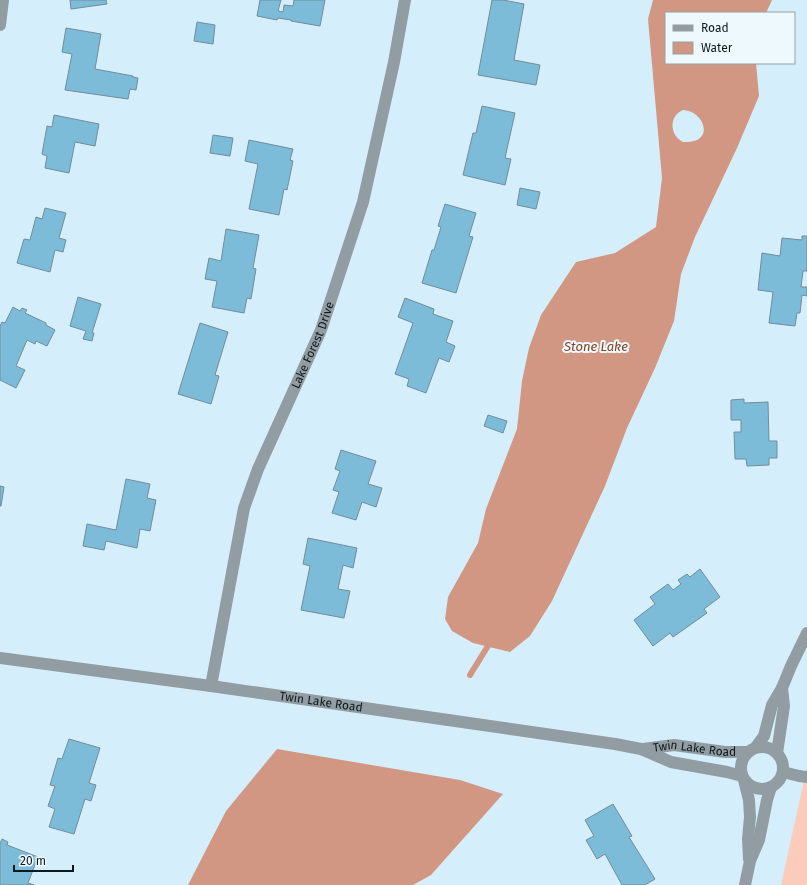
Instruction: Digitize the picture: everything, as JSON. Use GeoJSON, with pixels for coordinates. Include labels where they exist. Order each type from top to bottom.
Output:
{"type":"FeatureCollection","features":[{"type":"Feature","properties":{"kind":"street"},"geometry":{"type":"LineString","coordinates":[[0,25],[4,0]]}},
{"type":"Feature","properties":{"kind":"street","name":"Lake Forest Drive"},"geometry":{"type":"LineString","coordinates":[[211,686],[244,508],[258,469],[321,330],[363,202],[394,62],[405,0]]}},
{"type":"Feature","properties":{"kind":"street"},"geometry":{"type":"LineString","coordinates":[[750,861],[748,839],[750,817],[749,800],[740,770],[741,764],[743,758],[764,736],[772,705],[782,688],[807,633]]}},
{"type":"Feature","properties":{"kind":"street","name":"Twin Lake Road"},"geometry":{"type":"LineString","coordinates":[[0,658],[211,686],[615,744],[641,749],[671,762],[727,772],[743,778]]}},
{"type":"Feature","properties":{"kind":"street"},"geometry":{"type":"LineString","coordinates":[[777,753],[784,706],[782,688]]}},
{"type":"Feature","properties":{"kind":"street","name":"Twin Lake Road"},"geometry":{"type":"LineString","coordinates":[[641,749],[674,746],[726,752],[751,750]]}},
{"type":"Feature","properties":{"kind":"street"},"geometry":{"type":"LineString","coordinates":[[745,885],[750,861],[759,840],[771,787],[781,778],[783,772],[781,758],[777,753],[767,747],[751,750]]}},
{"type":"Feature","properties":{"kind":"street"},"geometry":{"type":"LineString","coordinates":[[783,772],[807,777]]}},
{"type":"Feature","properties":{"kind":"street"},"geometry":{"type":"LineString","coordinates":[[743,778],[754,788],[759,789],[771,787]]}},
{"type":"Feature","properties":{"kind":"shaded area"},"geometry":{"type":"Polygon","coordinates":[[[807,767],[807,885],[781,885],[807,767]]]}},
{"type":"Feature","properties":{"kind":"water","name":"Stone Lake"},"geometry":{"type":"Polygon","coordinates":[[[653,0],[772,0],[766,12],[665,12],[665,64],[756,64],[759,96],[737,148],[695,237],[681,274],[674,321],[655,368],[627,428],[605,486],[552,601],[530,636],[510,652],[473,643],[452,631],[445,619],[448,597],[478,543],[486,509],[517,429],[522,381],[529,348],[541,315],[576,262],[615,253],[656,227],[662,178],[648,19],[653,0]],[[683,110],[675,117],[672,126],[673,131],[675,135],[683,142],[693,141],[700,138],[703,133],[704,127],[697,116],[691,112],[683,110]]]}},
{"type":"Feature","properties":{"kind":"water"},"geometry":{"type":"Polygon","coordinates":[[[277,749],[460,780],[503,794],[431,875],[413,885],[188,885],[226,811],[277,749]]]}},
{"type":"Feature","properties":{"kind":"building"},"geometry":{"type":"Polygon","coordinates":[[[70,0],[106,0],[107,4],[71,9],[70,0]]]}},
{"type":"Feature","properties":{"kind":"building"},"geometry":{"type":"Polygon","coordinates":[[[260,0],[281,0],[278,11],[283,12],[284,5],[293,6],[294,0],[325,0],[320,26],[291,20],[278,18],[277,20],[257,16],[260,0]]]}},
{"type":"Feature","properties":{"kind":"building"},"geometry":{"type":"Polygon","coordinates":[[[492,0],[503,0],[524,4],[514,60],[540,65],[536,85],[478,75],[492,0]]]}},
{"type":"Feature","properties":{"kind":"building"},"geometry":{"type":"Polygon","coordinates":[[[197,22],[215,25],[213,44],[194,41],[197,22]]]}},
{"type":"Feature","properties":{"kind":"building"},"geometry":{"type":"Polygon","coordinates":[[[66,28],[101,34],[95,69],[138,78],[136,90],[130,89],[128,99],[65,90],[72,54],[62,52],[66,28]]]}},
{"type":"Feature","properties":{"kind":"building"},"geometry":{"type":"Polygon","coordinates":[[[482,106],[515,113],[505,158],[511,159],[505,185],[463,175],[473,133],[476,133],[482,106]]]}},
{"type":"Feature","properties":{"kind":"building"},"geometry":{"type":"Polygon","coordinates":[[[54,115],[99,124],[95,146],[75,142],[69,173],[45,168],[47,156],[42,154],[47,126],[52,127],[54,115]]]}},
{"type":"Feature","properties":{"kind":"building"},"geometry":{"type":"Polygon","coordinates":[[[213,135],[233,138],[230,156],[210,153],[213,135]]]}},
{"type":"Feature","properties":{"kind":"building"},"geometry":{"type":"Polygon","coordinates":[[[249,140],[293,149],[290,160],[293,161],[287,190],[284,189],[279,215],[249,209],[258,164],[245,161],[249,140]]]}},
{"type":"Feature","properties":{"kind":"building"},"geometry":{"type":"Polygon","coordinates":[[[520,188],[540,192],[536,209],[517,205],[520,188]]]}},
{"type":"Feature","properties":{"kind":"building"},"geometry":{"type":"Polygon","coordinates":[[[445,204],[476,213],[469,236],[473,237],[456,293],[422,283],[441,227],[438,226],[445,204]]]}},
{"type":"Feature","properties":{"kind":"building"},"geometry":{"type":"Polygon","coordinates":[[[45,208],[66,213],[59,238],[66,240],[63,252],[55,250],[50,272],[17,263],[24,239],[30,240],[36,217],[42,219],[45,208]]]}},
{"type":"Feature","properties":{"kind":"building"},"geometry":{"type":"Polygon","coordinates":[[[226,229],[259,235],[253,268],[256,269],[251,299],[247,298],[244,313],[212,307],[217,281],[205,279],[209,258],[221,261],[226,229]]]}},
{"type":"Feature","properties":{"kind":"building"},"geometry":{"type":"Polygon","coordinates":[[[802,236],[807,236],[807,271],[803,271],[801,287],[807,287],[807,296],[802,295],[800,313],[797,313],[795,326],[769,323],[773,292],[758,290],[762,253],[780,256],[782,238],[802,240],[802,236]]]}},
{"type":"Feature","properties":{"kind":"building"},"geometry":{"type":"Polygon","coordinates":[[[78,297],[101,304],[92,333],[94,333],[92,341],[83,339],[86,331],[70,326],[78,297]]]}},
{"type":"Feature","properties":{"kind":"building"},"geometry":{"type":"Polygon","coordinates":[[[405,298],[434,309],[433,314],[453,321],[446,342],[455,346],[449,362],[439,358],[426,393],[407,386],[409,379],[395,374],[413,323],[398,317],[405,298]]]}},
{"type":"Feature","properties":{"kind":"building"},"geometry":{"type":"Polygon","coordinates":[[[13,307],[20,311],[22,308],[27,310],[25,313],[46,323],[46,325],[55,330],[47,346],[36,341],[35,344],[27,340],[16,366],[25,370],[16,388],[0,380],[0,326],[2,322],[5,323],[13,307]]]}},
{"type":"Feature","properties":{"kind":"building"},"geometry":{"type":"Polygon","coordinates":[[[200,323],[228,332],[215,375],[219,376],[211,404],[178,394],[200,323]]]}},
{"type":"Feature","properties":{"kind":"building"},"geometry":{"type":"Polygon","coordinates":[[[744,399],[744,403],[768,402],[769,441],[777,441],[777,458],[769,458],[769,465],[747,466],[746,459],[735,459],[734,432],[741,432],[741,420],[731,420],[731,400],[744,399]]]}},
{"type":"Feature","properties":{"kind":"building"},"geometry":{"type":"Polygon","coordinates":[[[488,415],[507,421],[503,433],[484,426],[488,415]]]}},
{"type":"Feature","properties":{"kind":"building"},"geometry":{"type":"Polygon","coordinates":[[[341,450],[376,461],[368,484],[382,488],[376,507],[362,502],[356,520],[332,513],[339,492],[333,490],[340,471],[335,469],[341,450]]]}},
{"type":"Feature","properties":{"kind":"building"},"geometry":{"type":"Polygon","coordinates":[[[126,479],[150,484],[147,498],[156,500],[150,531],[140,529],[137,548],[106,541],[104,550],[83,546],[87,524],[116,530],[126,479]]]}},
{"type":"Feature","properties":{"kind":"building"},"geometry":{"type":"Polygon","coordinates":[[[0,486],[4,487],[1,506],[0,506],[0,486]]]}},
{"type":"Feature","properties":{"kind":"building"},"geometry":{"type":"Polygon","coordinates":[[[308,538],[357,548],[353,568],[343,565],[338,589],[350,591],[344,618],[301,610],[310,566],[303,564],[308,538]]]}},
{"type":"Feature","properties":{"kind":"building"},"geometry":{"type":"Polygon","coordinates":[[[700,569],[720,597],[704,609],[707,613],[673,637],[670,633],[653,646],[634,620],[655,604],[650,597],[668,584],[673,590],[681,584],[678,580],[687,574],[690,577],[700,569]]]}},
{"type":"Feature","properties":{"kind":"building"},"geometry":{"type":"Polygon","coordinates":[[[69,739],[100,748],[89,783],[96,785],[91,801],[85,799],[74,834],[49,827],[55,809],[48,806],[55,786],[50,785],[58,758],[62,759],[69,739]]]}},
{"type":"Feature","properties":{"kind":"building"},"geometry":{"type":"Polygon","coordinates":[[[613,804],[632,836],[629,837],[655,879],[645,885],[622,885],[605,854],[597,859],[586,840],[594,836],[585,820],[613,804]]]}},
{"type":"Feature","properties":{"kind":"building"},"geometry":{"type":"Polygon","coordinates":[[[2,839],[8,842],[7,845],[38,857],[28,883],[34,885],[0,885],[0,843],[2,839]]]}},
{"type":"Feature","properties":{"kind":"waterway"},"geometry":{"type":"LineString","coordinates":[[470,675],[491,641]]}}]}
